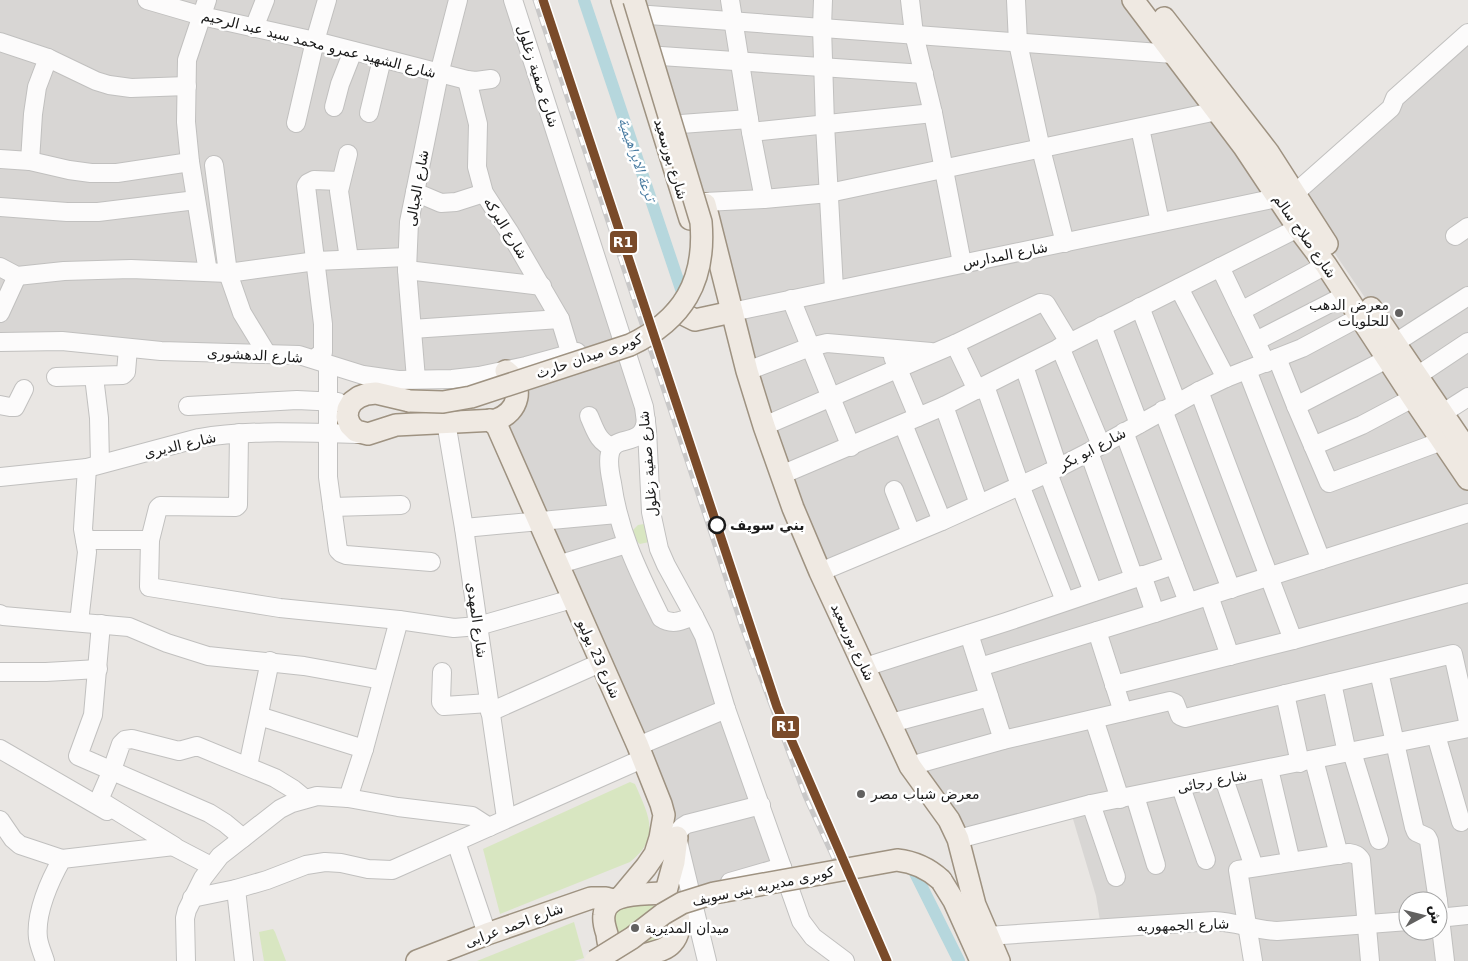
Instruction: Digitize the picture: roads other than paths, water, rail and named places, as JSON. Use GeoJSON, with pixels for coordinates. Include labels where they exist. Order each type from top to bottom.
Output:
{"type":"FeatureCollection","features":[{"type":"Feature","properties":{"kind":"main road","name":"شارع بورسعيد"},"geometry":{"type":"LineString","coordinates":[[622,0],[703,259],[747,371],[781,475],[820,572],[910,766],[949,820],[958,839],[975,904],[998,961]]}},
{"type":"Feature","properties":{"kind":"main road","name":"شارع صلاح سالم"},"geometry":{"type":"LineString","coordinates":[[1133,0],[1217,112],[1286,192],[1298,228],[1326,265],[1360,317],[1417,376],[1468,451]]}},
{"type":"Feature","properties":{"kind":"main road","name":"شارع صلاح سالم"},"geometry":{"type":"LineString","coordinates":[[1150,0],[1257,136],[1286,192],[1391,351],[1412,398],[1468,479]]}},
{"type":"Feature","properties":{"kind":"main road","name":"شارع بورسعيد"},"geometry":{"type":"LineString","coordinates":[[642,5],[661,56],[705,202],[725,314]]}},
{"type":"Feature","properties":{"kind":"main road","name":"كوبرى ميدان حارث"},"geometry":{"type":"LineString","coordinates":[[376,394],[410,401],[431,402],[471,397],[630,345],[653,333],[663,325],[689,295],[701,258],[701,222],[642,5]]}},
{"type":"Feature","properties":{"kind":"main road"},"geometry":{"type":"LineString","coordinates":[[639,59],[653,63],[661,56]]}},
{"type":"Feature","properties":{"kind":"main road"},"geometry":{"type":"LineString","coordinates":[[676,311],[695,320],[725,314]]}},
{"type":"Feature","properties":{"kind":"main road"},"geometry":{"type":"LineString","coordinates":[[490,420],[502,418],[512,410],[517,398],[512,379]]}},
{"type":"Feature","properties":{"kind":"main road"},"geometry":{"type":"LineString","coordinates":[[361,434],[350,425],[347,418],[348,409],[352,402],[359,397],[367,394],[376,394]]}},
{"type":"Feature","properties":{"kind":"main road","name":"شارع الديرى"},"geometry":{"type":"LineString","coordinates":[[361,434],[368,434],[396,425],[490,420]]}},
{"type":"Feature","properties":{"kind":"main road","name":"شارع 23 يوليو"},"geometry":{"type":"LineString","coordinates":[[490,420],[497,426],[640,753],[664,815],[655,854],[617,899],[607,906],[603,918],[611,950],[618,960]]}},
{"type":"Feature","properties":{"kind":"main road"},"geometry":{"type":"LineString","coordinates":[[591,898],[618,960],[628,959],[668,946],[676,936],[682,906],[674,862],[677,837]]}},
{"type":"Feature","properties":{"kind":"main road","name":"كوبرى مديريه بنى سويف"},"geometry":{"type":"LineString","coordinates":[[595,961],[682,903],[714,893],[897,860],[913,862],[923,866],[942,880],[981,961]]}},
{"type":"Feature","properties":{"kind":"main road","name":"شارع احمد عرابى"},"geometry":{"type":"LineString","coordinates":[[417,961],[487,934],[591,898],[617,899],[659,893],[682,906]]}},
{"type":"Feature","properties":{"kind":"street","name":"شارع الشهيد عمرو محمد سيد عبد الرحيم"},"geometry":{"type":"LineString","coordinates":[[147,0],[205,8],[254,28],[353,51],[439,74],[476,81],[491,79]]}},
{"type":"Feature","properties":{"kind":"street"},"geometry":{"type":"LineString","coordinates":[[254,28],[265,0]]}},
{"type":"Feature","properties":{"kind":"street"},"geometry":{"type":"LineString","coordinates":[[296,123],[327,0]]}},
{"type":"Feature","properties":{"kind":"street","name":"شارع الجبالى"},"geometry":{"type":"LineString","coordinates":[[416,379],[407,263],[409,222],[439,74],[458,0]]}},
{"type":"Feature","properties":{"kind":"street","name":"شارع صفية زغلول"},"geometry":{"type":"LineString","coordinates":[[513,0],[624,343],[646,418],[649,492],[655,531],[666,565],[704,636],[726,709],[801,921],[821,952],[845,961]]}},
{"type":"Feature","properties":{"kind":"street"},"geometry":{"type":"LineString","coordinates":[[730,0],[750,126],[764,199]]}},
{"type":"Feature","properties":{"kind":"street"},"geometry":{"type":"LineString","coordinates":[[823,0],[825,124],[834,289]]}},
{"type":"Feature","properties":{"kind":"street"},"geometry":{"type":"LineString","coordinates":[[910,0],[914,34],[924,74],[962,263]]}},
{"type":"Feature","properties":{"kind":"street"},"geometry":{"type":"LineString","coordinates":[[1016,0],[1018,43],[1041,149],[1065,243]]}},
{"type":"Feature","properties":{"kind":"street"},"geometry":{"type":"LineString","coordinates":[[642,5],[733,20],[1174,54]]}},
{"type":"Feature","properties":{"kind":"street"},"geometry":{"type":"LineString","coordinates":[[205,8],[187,60],[187,140],[208,272]]}},
{"type":"Feature","properties":{"kind":"street"},"geometry":{"type":"LineString","coordinates":[[1286,192],[1391,108],[1395,98],[1468,33]]}},
{"type":"Feature","properties":{"kind":"street"},"geometry":{"type":"LineString","coordinates":[[0,42],[48,58],[96,81],[109,85],[131,88],[187,86]]}},
{"type":"Feature","properties":{"kind":"street"},"geometry":{"type":"LineString","coordinates":[[334,106],[340,84],[353,51]]}},
{"type":"Feature","properties":{"kind":"street"},"geometry":{"type":"LineString","coordinates":[[661,56],[740,63],[924,74]]}},
{"type":"Feature","properties":{"kind":"street"},"geometry":{"type":"LineString","coordinates":[[30,161],[37,87],[48,58]]}},
{"type":"Feature","properties":{"kind":"street"},"geometry":{"type":"LineString","coordinates":[[369,114],[382,59]]}},
{"type":"Feature","properties":{"kind":"street","name":"شارع البركه"},"geometry":{"type":"LineString","coordinates":[[467,80],[478,124],[477,167],[484,193],[542,286],[560,319],[572,361]]}},
{"type":"Feature","properties":{"kind":"street"},"geometry":{"type":"LineString","coordinates":[[705,202],[829,193],[1217,112]]}},
{"type":"Feature","properties":{"kind":"street"},"geometry":{"type":"LineString","coordinates":[[681,124],[750,126],[825,124],[932,113]]}},
{"type":"Feature","properties":{"kind":"street"},"geometry":{"type":"LineString","coordinates":[[1140,128],[1160,222]]}},
{"type":"Feature","properties":{"kind":"street"},"geometry":{"type":"LineString","coordinates":[[348,154],[340,181],[340,203],[349,259]]}},
{"type":"Feature","properties":{"kind":"street"},"geometry":{"type":"LineString","coordinates":[[0,159],[30,161],[91,173],[117,173],[190,162]]}},
{"type":"Feature","properties":{"kind":"street"},"geometry":{"type":"LineString","coordinates":[[214,165],[228,273],[242,313],[267,354]]}},
{"type":"Feature","properties":{"kind":"street"},"geometry":{"type":"LineString","coordinates":[[340,181],[314,180],[306,186],[324,344],[321,362],[327,401],[328,477],[338,550],[341,553],[431,562]]}},
{"type":"Feature","properties":{"kind":"street"},"geometry":{"type":"LineString","coordinates":[[415,192],[441,202],[456,202],[484,193]]}},
{"type":"Feature","properties":{"kind":"street","name":"شارع المدارس"},"geometry":{"type":"LineString","coordinates":[[725,314],[834,289],[1065,243],[1286,192]]}},
{"type":"Feature","properties":{"kind":"street"},"geometry":{"type":"LineString","coordinates":[[0,207],[67,212],[98,212],[196,200]]}},
{"type":"Feature","properties":{"kind":"street"},"geometry":{"type":"LineString","coordinates":[[781,475],[944,406],[1298,228]]}},
{"type":"Feature","properties":{"kind":"street"},"geometry":{"type":"LineString","coordinates":[[0,267],[17,276],[64,271],[131,269],[228,273],[316,261],[349,259],[407,263],[542,286]]}},
{"type":"Feature","properties":{"kind":"street"},"geometry":{"type":"LineString","coordinates":[[1241,311],[1326,265]]}},
{"type":"Feature","properties":{"kind":"street"},"geometry":{"type":"LineString","coordinates":[[1220,267],[1256,341],[1272,361],[1296,406],[1328,482],[1331,483],[1442,441]]}},
{"type":"Feature","properties":{"kind":"street"},"geometry":{"type":"LineString","coordinates":[[0,313],[17,276]]}},
{"type":"Feature","properties":{"kind":"street"},"geometry":{"type":"LineString","coordinates":[[1178,288],[1226,378]]}},
{"type":"Feature","properties":{"kind":"street"},"geometry":{"type":"LineString","coordinates":[[1256,341],[1346,295]]}},
{"type":"Feature","properties":{"kind":"street"},"geometry":{"type":"LineString","coordinates":[[1296,406],[1391,351],[1468,296]]}},
{"type":"Feature","properties":{"kind":"street"},"geometry":{"type":"LineString","coordinates":[[791,299],[850,447]]}},
{"type":"Feature","properties":{"kind":"street"},"geometry":{"type":"LineString","coordinates":[[764,426],[954,344],[1042,302],[1046,304],[1065,344],[1095,448],[1138,577],[1155,613]]}},
{"type":"Feature","properties":{"kind":"street"},"geometry":{"type":"LineString","coordinates":[[1140,307],[1170,407],[1232,588]]}},
{"type":"Feature","properties":{"kind":"street","name":"شارع ابو بكر"},"geometry":{"type":"LineString","coordinates":[[820,572],[942,521],[1053,470],[1199,391],[1226,378],[1272,361],[1360,317]]}},
{"type":"Feature","properties":{"kind":"street"},"geometry":{"type":"LineString","coordinates":[[412,329],[560,319]]}},
{"type":"Feature","properties":{"kind":"street"},"geometry":{"type":"LineString","coordinates":[[1102,326],[1131,428],[1174,565],[1188,602]]}},
{"type":"Feature","properties":{"kind":"street","name":"شارع الدهشورى"},"geometry":{"type":"LineString","coordinates":[[0,342],[62,341],[161,351],[299,355],[380,378],[512,379]]}},
{"type":"Feature","properties":{"kind":"street"},"geometry":{"type":"LineString","coordinates":[[747,371],[810,347],[834,342],[935,352]]}},
{"type":"Feature","properties":{"kind":"street"},"geometry":{"type":"LineString","coordinates":[[1417,376],[1468,342]]}},
{"type":"Feature","properties":{"kind":"street"},"geometry":{"type":"LineString","coordinates":[[512,379],[624,343]]}},
{"type":"Feature","properties":{"kind":"street"},"geometry":{"type":"LineString","coordinates":[[954,344],[981,388],[1065,601]]}},
{"type":"Feature","properties":{"kind":"street"},"geometry":{"type":"LineString","coordinates":[[56,377],[123,375],[126,372],[128,348]]}},
{"type":"Feature","properties":{"kind":"street"},"geometry":{"type":"LineString","coordinates":[[888,348],[897,368],[911,421],[942,521]]}},
{"type":"Feature","properties":{"kind":"street","name":"كوبرى ميدان حارث"},"geometry":{"type":"LineString","coordinates":[[321,362],[359,386],[376,394]]}},
{"type":"Feature","properties":{"kind":"street"},"geometry":{"type":"LineString","coordinates":[[1024,366],[1053,470],[1093,592]]}},
{"type":"Feature","properties":{"kind":"street"},"geometry":{"type":"LineString","coordinates":[[1247,370],[1321,560]]}},
{"type":"Feature","properties":{"kind":"street"},"geometry":{"type":"LineString","coordinates":[[79,622],[87,552],[83,528],[99,418],[94,377]]}},
{"type":"Feature","properties":{"kind":"street"},"geometry":{"type":"LineString","coordinates":[[0,404],[15,407],[24,389]]}},
{"type":"Feature","properties":{"kind":"street"},"geometry":{"type":"LineString","coordinates":[[1199,391],[1294,640]]}},
{"type":"Feature","properties":{"kind":"street"},"geometry":{"type":"LineString","coordinates":[[1443,413],[1468,397]]}},
{"type":"Feature","properties":{"kind":"street"},"geometry":{"type":"LineString","coordinates":[[1313,446],[1362,425],[1412,398]]}},
{"type":"Feature","properties":{"kind":"street"},"geometry":{"type":"LineString","coordinates":[[188,406],[296,400],[352,402]]}},
{"type":"Feature","properties":{"kind":"street"},"geometry":{"type":"LineString","coordinates":[[944,406],[979,504]]}},
{"type":"Feature","properties":{"kind":"street"},"geometry":{"type":"LineString","coordinates":[[589,416],[599,439],[606,445],[613,447]]}},
{"type":"Feature","properties":{"kind":"street"},"geometry":{"type":"LineString","coordinates":[[646,418],[643,429],[636,438],[621,441],[613,447],[610,454],[611,476],[618,514],[627,544],[662,618],[674,623],[694,616]]}},
{"type":"Feature","properties":{"kind":"street","name":"شارع المهدى"},"geometry":{"type":"LineString","coordinates":[[446,422],[464,528],[506,818]]}},
{"type":"Feature","properties":{"kind":"street"},"geometry":{"type":"LineString","coordinates":[[239,433],[238,505],[236,507],[160,506],[150,540],[148,584],[151,588],[280,608],[399,620],[454,628],[478,626],[572,599]]}},
{"type":"Feature","properties":{"kind":"street","name":"شارع الديرى"},"geometry":{"type":"LineString","coordinates":[[0,477],[93,466],[200,438],[239,433],[361,434]]}},
{"type":"Feature","properties":{"kind":"street"},"geometry":{"type":"LineString","coordinates":[[894,490],[911,533]]}},
{"type":"Feature","properties":{"kind":"street"},"geometry":{"type":"LineString","coordinates":[[332,507],[401,505]]}},
{"type":"Feature","properties":{"kind":"street"},"geometry":{"type":"LineString","coordinates":[[980,667],[1468,513]]}},
{"type":"Feature","properties":{"kind":"street"},"geometry":{"type":"LineString","coordinates":[[464,528],[618,514]]}},
{"type":"Feature","properties":{"kind":"street"},"geometry":{"type":"LineString","coordinates":[[85,540],[150,540]]}},
{"type":"Feature","properties":{"kind":"street"},"geometry":{"type":"LineString","coordinates":[[557,565],[627,544]]}},
{"type":"Feature","properties":{"kind":"street"},"geometry":{"type":"LineString","coordinates":[[864,667],[1174,565]]}},
{"type":"Feature","properties":{"kind":"street"},"geometry":{"type":"LineString","coordinates":[[1114,685],[1294,640],[1468,593]]}},
{"type":"Feature","properties":{"kind":"street"},"geometry":{"type":"LineString","coordinates":[[1209,596],[1230,656]]}},
{"type":"Feature","properties":{"kind":"street"},"geometry":{"type":"LineString","coordinates":[[0,614],[3,616],[129,626],[167,643],[208,656],[270,661],[382,680]]}},
{"type":"Feature","properties":{"kind":"street"},"geometry":{"type":"LineString","coordinates":[[348,798],[364,749],[399,620]]}},
{"type":"Feature","properties":{"kind":"street"},"geometry":{"type":"LineString","coordinates":[[101,624],[93,715],[78,753],[80,758],[112,770],[209,813],[225,823],[242,838]]}},
{"type":"Feature","properties":{"kind":"street"},"geometry":{"type":"LineString","coordinates":[[1097,631],[1123,712]]}},
{"type":"Feature","properties":{"kind":"street"},"geometry":{"type":"LineString","coordinates":[[969,634],[1003,740]]}},
{"type":"Feature","properties":{"kind":"street"},"geometry":{"type":"LineString","coordinates":[[910,766],[1003,740],[1123,712],[1172,702],[1183,718],[1460,653],[1468,722]]}},
{"type":"Feature","properties":{"kind":"street"},"geometry":{"type":"LineString","coordinates":[[248,766],[270,661]]}},
{"type":"Feature","properties":{"kind":"street"},"geometry":{"type":"LineString","coordinates":[[442,672],[441,702],[444,706],[490,707],[600,662]]}},
{"type":"Feature","properties":{"kind":"street"},"geometry":{"type":"LineString","coordinates":[[0,672],[98,669]]}},
{"type":"Feature","properties":{"kind":"street"},"geometry":{"type":"LineString","coordinates":[[1379,672],[1414,827],[1416,832],[1427,837],[1429,840],[1436,891]]}},
{"type":"Feature","properties":{"kind":"street"},"geometry":{"type":"LineString","coordinates":[[1332,683],[1349,752],[1379,840]]}},
{"type":"Feature","properties":{"kind":"street"},"geometry":{"type":"LineString","coordinates":[[1285,694],[1339,855]]}},
{"type":"Feature","properties":{"kind":"street"},"geometry":{"type":"LineString","coordinates":[[891,723],[989,697]]}},
{"type":"Feature","properties":{"kind":"street"},"geometry":{"type":"LineString","coordinates":[[192,898],[236,889],[267,880],[306,865],[325,862],[341,863],[368,869],[392,870],[489,827],[726,709]]}},
{"type":"Feature","properties":{"kind":"street"},"geometry":{"type":"LineString","coordinates":[[258,716],[364,749]]}},
{"type":"Feature","properties":{"kind":"street"},"geometry":{"type":"LineString","coordinates":[[1094,719],[1156,865]]}},
{"type":"Feature","properties":{"kind":"street","name":"شارع رجائى"},"geometry":{"type":"LineString","coordinates":[[958,839],[1091,804],[1468,728]]}},
{"type":"Feature","properties":{"kind":"street"},"geometry":{"type":"LineString","coordinates":[[1436,735],[1461,822]]}},
{"type":"Feature","properties":{"kind":"street"},"geometry":{"type":"LineString","coordinates":[[174,846],[98,800],[122,744],[128,739],[179,751],[197,746],[285,783],[304,798]]}},
{"type":"Feature","properties":{"kind":"street"},"geometry":{"type":"LineString","coordinates":[[0,749],[90,802],[211,866]]}},
{"type":"Feature","properties":{"kind":"street"},"geometry":{"type":"LineString","coordinates":[[1269,769],[1291,862]]}},
{"type":"Feature","properties":{"kind":"street"},"geometry":{"type":"LineString","coordinates":[[1224,778],[1254,868]]}},
{"type":"Feature","properties":{"kind":"street"},"geometry":{"type":"LineString","coordinates":[[1181,787],[1206,860]]}},
{"type":"Feature","properties":{"kind":"street"},"geometry":{"type":"LineString","coordinates":[[186,961],[185,918],[192,898],[211,866],[220,856],[280,809],[304,798],[317,796],[348,798],[398,808],[472,816],[489,827]]}},
{"type":"Feature","properties":{"kind":"street"},"geometry":{"type":"LineString","coordinates":[[1091,804],[1116,877]]}},
{"type":"Feature","properties":{"kind":"street"},"geometry":{"type":"LineString","coordinates":[[677,837],[679,830],[687,824],[761,805]]}},
{"type":"Feature","properties":{"kind":"street"},"geometry":{"type":"LineString","coordinates":[[0,820],[13,839],[20,845],[62,859],[174,846]]}},
{"type":"Feature","properties":{"kind":"street"},"geometry":{"type":"LineString","coordinates":[[456,842],[487,934]]}},
{"type":"Feature","properties":{"kind":"street"},"geometry":{"type":"LineString","coordinates":[[1253,961],[1238,870],[1354,854],[1359,856],[1361,860],[1370,961]]}},
{"type":"Feature","properties":{"kind":"street"},"geometry":{"type":"LineString","coordinates":[[45,961],[38,939],[38,926],[48,883],[62,859]]}},
{"type":"Feature","properties":{"kind":"street"},"geometry":{"type":"LineString","coordinates":[[707,961],[682,906],[740,884],[784,872]]}},
{"type":"Feature","properties":{"kind":"street"},"geometry":{"type":"LineString","coordinates":[[236,889],[244,961]]}},
{"type":"Feature","properties":{"kind":"street"},"geometry":{"type":"LineString","coordinates":[[1448,911],[1468,915]]}},
{"type":"Feature","properties":{"kind":"street","name":"شارع الجمهوريه"},"geometry":{"type":"LineString","coordinates":[[987,936],[1214,921],[1277,931],[1398,922]]}},
{"type":"Feature","properties":{"kind":"street"},"geometry":{"type":"LineString","coordinates":[[1443,941],[1445,961]]}},
{"type":"Feature","properties":{"kind":"waterway","name":"ترعة الابراهيمية"},"geometry":{"type":"LineString","coordinates":[[584,0],[685,301]]}},
{"type":"Feature","properties":{"kind":"waterway","name":"ترعة الابراهيمية"},"geometry":{"type":"LineString","coordinates":[[914,871],[959,961]]}},
{"type":"Feature","properties":{"kind":"railway"},"geometry":{"type":"LineString","coordinates":[[535,0],[742,627],[805,796],[835,861]]}},
{"type":"Feature","properties":{"kind":"place","name":"معرض الدهب للحلويات"},"geometry":{"type":"Point","coordinates":[1399,313]}},
{"type":"Feature","properties":{"kind":"place","name":"بني سويف"},"geometry":{"type":"Point","coordinates":[717,525]}},
{"type":"Feature","properties":{"kind":"place","name":"معرض شباب مصر"},"geometry":{"type":"Point","coordinates":[861,794]}},
{"type":"Feature","properties":{"kind":"place","name":"ميدان المديرية"},"geometry":{"type":"Point","coordinates":[635,928]}}]}
